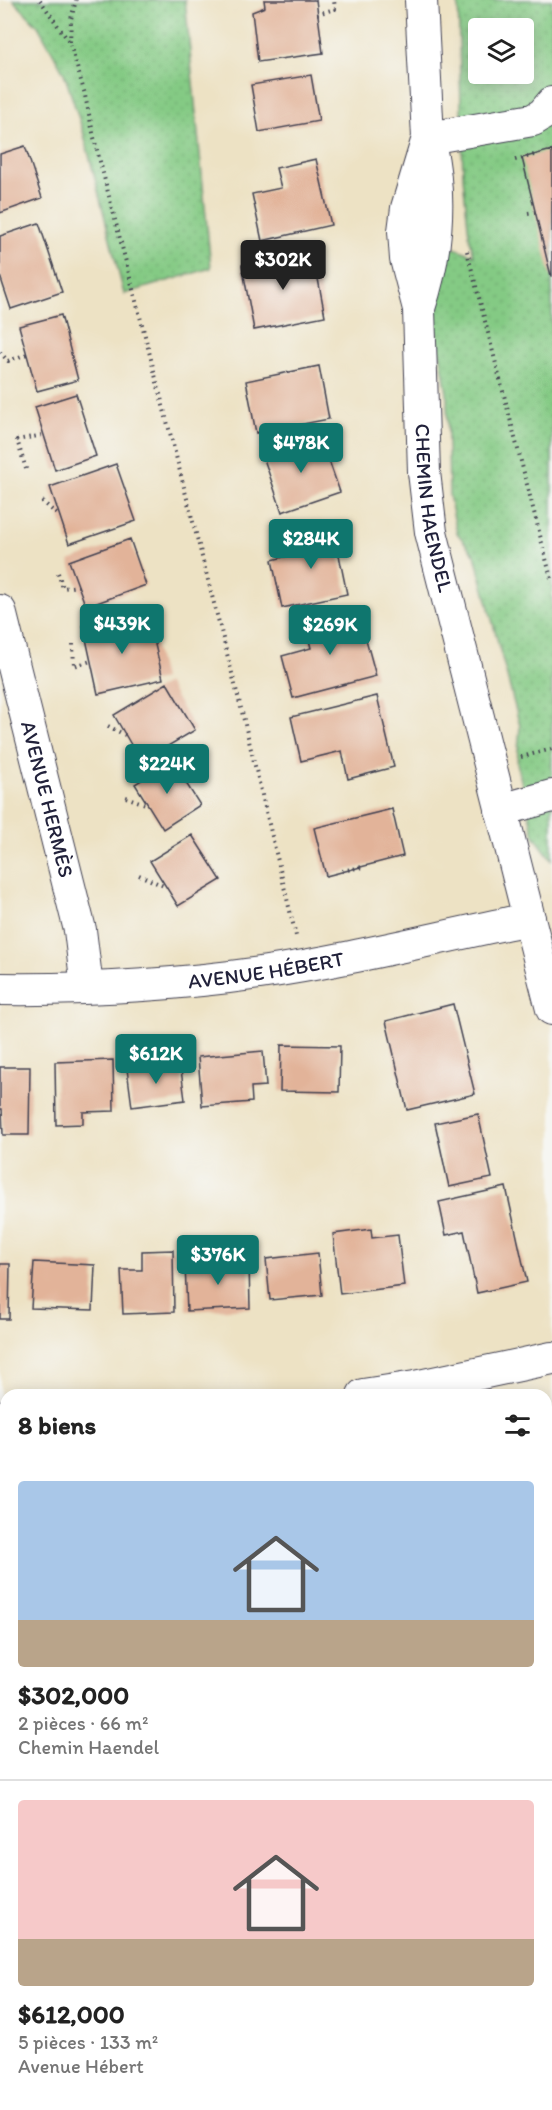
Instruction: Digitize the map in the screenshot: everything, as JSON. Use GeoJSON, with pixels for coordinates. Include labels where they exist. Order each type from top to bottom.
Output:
{"type":"FeatureCollection","features":[{"type":"Feature","properties":{"kind":"street","name":"CHEMIN HAENDEL"},"geometry":{"type":"LineString","coordinates":[[421,0],[428,138],[407,208],[404,231],[406,259],[419,309],[424,472],[431,532],[552,1009]]}},
{"type":"Feature","properties":{"kind":"street"},"geometry":{"type":"LineString","coordinates":[[428,138],[533,120],[543,114],[552,103]]}},
{"type":"Feature","properties":{"kind":"street","name":"AVENUE HERMÈS"},"geometry":{"type":"LineString","coordinates":[[0,611],[80,930],[87,987]]}},
{"type":"Feature","properties":{"kind":"street"},"geometry":{"type":"LineString","coordinates":[[501,810],[552,796]]}},
{"type":"Feature","properties":{"kind":"street","name":"AVENUE HÉBERT"},"geometry":{"type":"LineString","coordinates":[[0,989],[170,983],[262,972],[383,951],[529,919]]}},
{"type":"Feature","properties":{"kind":"street"},"geometry":{"type":"LineString","coordinates":[[408,1389],[552,1358]]}},
{"type":"Feature","properties":{"kind":"path"},"geometry":{"type":"LineString","coordinates":[[40,0],[70,43],[84,91],[95,142],[242,712],[298,945]]}},
{"type":"Feature","properties":{"kind":"path"},"geometry":{"type":"LineString","coordinates":[[70,43],[71,19],[76,0]]}},
{"type":"Feature","properties":{"kind":"path"},"geometry":{"type":"LineString","coordinates":[[317,14],[335,9],[334,0]]}},
{"type":"Feature","properties":{"kind":"path"},"geometry":{"type":"LineString","coordinates":[[528,213],[535,212]]}},
{"type":"Feature","properties":{"kind":"path"},"geometry":{"type":"LineString","coordinates":[[466,250],[552,582]]}},
{"type":"Feature","properties":{"kind":"path"},"geometry":{"type":"LineString","coordinates":[[0,352],[8,361],[27,354]]}},
{"type":"Feature","properties":{"kind":"path"},"geometry":{"type":"LineString","coordinates":[[26,469],[17,440],[44,435]]}},
{"type":"Feature","properties":{"kind":"path"},"geometry":{"type":"LineString","coordinates":[[42,501],[60,517]]}},
{"type":"Feature","properties":{"kind":"path"},"geometry":{"type":"LineString","coordinates":[[58,573],[63,588],[78,586]]}},
{"type":"Feature","properties":{"kind":"path"},"geometry":{"type":"LineString","coordinates":[[73,644],[74,666],[91,662]]}},
{"type":"Feature","properties":{"kind":"path"},"geometry":{"type":"LineString","coordinates":[[108,726],[125,735]]}},
{"type":"Feature","properties":{"kind":"path"},"geometry":{"type":"LineString","coordinates":[[515,758],[552,749]]}},
{"type":"Feature","properties":{"kind":"path"},"geometry":{"type":"LineString","coordinates":[[126,797],[148,805]]}},
{"type":"Feature","properties":{"kind":"path"},"geometry":{"type":"LineString","coordinates":[[342,871],[362,867]]}},
{"type":"Feature","properties":{"kind":"path"},"geometry":{"type":"LineString","coordinates":[[139,875],[166,887]]}},
{"type":"Feature","properties":{"kind":"green space"},"geometry":{"type":"Polygon","coordinates":[[[13,0],[185,0],[211,268],[124,294],[83,131],[64,73],[38,26],[13,0]]]}},
{"type":"Feature","properties":{"kind":"green space"},"geometry":{"type":"Polygon","coordinates":[[[458,0],[552,0],[552,860],[534,836],[517,763],[520,726],[475,555],[457,533],[449,495],[447,393],[435,323],[434,293],[446,245],[474,255],[469,235],[463,177],[458,0]]]}},
{"type":"Feature","properties":{"kind":"building"},"geometry":{"type":"Polygon","coordinates":[[[264,0],[316,0],[323,53],[258,62],[252,12],[265,7],[264,0]]]}},
{"type":"Feature","properties":{"kind":"building"},"geometry":{"type":"Polygon","coordinates":[[[311,75],[319,121],[259,132],[251,85],[311,75]]]}},
{"type":"Feature","properties":{"kind":"building"},"geometry":{"type":"Polygon","coordinates":[[[25,146],[42,198],[0,213],[0,154],[25,146]]]}},
{"type":"Feature","properties":{"kind":"building"},"geometry":{"type":"Polygon","coordinates":[[[552,150],[552,276],[551,276],[522,158],[552,150]]]}},
{"type":"Feature","properties":{"kind":"building"},"geometry":{"type":"Polygon","coordinates":[[[316,159],[331,225],[262,241],[252,194],[281,188],[276,168],[316,159]]]}},
{"type":"Feature","properties":{"kind":"building"},"geometry":{"type":"Polygon","coordinates":[[[39,223],[62,292],[11,309],[0,276],[0,236],[39,223]]]}},
{"type":"Feature","properties":{"kind":"building"},"geometry":{"type":"Polygon","coordinates":[[[313,252],[325,316],[254,330],[242,265],[313,252]]]}},
{"type":"Feature","properties":{"kind":"building"},"geometry":{"type":"Polygon","coordinates":[[[61,315],[78,380],[37,391],[19,326],[61,315]]]}},
{"type":"Feature","properties":{"kind":"building"},"geometry":{"type":"Polygon","coordinates":[[[319,366],[329,419],[256,433],[246,381],[319,366]]]}},
{"type":"Feature","properties":{"kind":"building"},"geometry":{"type":"Polygon","coordinates":[[[76,394],[96,456],[55,470],[35,407],[76,394]]]}},
{"type":"Feature","properties":{"kind":"building"},"geometry":{"type":"Polygon","coordinates":[[[320,435],[340,492],[282,512],[263,456],[320,435]]]}},
{"type":"Feature","properties":{"kind":"building"},"geometry":{"type":"Polygon","coordinates":[[[116,464],[136,521],[69,544],[50,487],[116,464]]]}},
{"type":"Feature","properties":{"kind":"building"},"geometry":{"type":"Polygon","coordinates":[[[333,526],[347,594],[282,608],[272,560],[300,553],[296,534],[333,526]]]}},
{"type":"Feature","properties":{"kind":"building"},"geometry":{"type":"Polygon","coordinates":[[[130,539],[146,585],[86,607],[69,561],[130,539]]]}},
{"type":"Feature","properties":{"kind":"building"},"geometry":{"type":"Polygon","coordinates":[[[358,610],[376,676],[293,698],[282,656],[311,648],[305,624],[358,610]]]}},
{"type":"Feature","properties":{"kind":"building"},"geometry":{"type":"Polygon","coordinates":[[[116,617],[119,630],[150,623],[163,679],[98,694],[83,625],[116,617]]]}},
{"type":"Feature","properties":{"kind":"building"},"geometry":{"type":"Polygon","coordinates":[[[167,683],[195,730],[141,762],[114,715],[167,683]]]}},
{"type":"Feature","properties":{"kind":"building"},"geometry":{"type":"Polygon","coordinates":[[[377,696],[394,767],[348,779],[342,751],[301,761],[291,717],[377,696]]]}},
{"type":"Feature","properties":{"kind":"building"},"geometry":{"type":"Polygon","coordinates":[[[172,761],[200,805],[163,829],[135,784],[172,761]]]}},
{"type":"Feature","properties":{"kind":"building"},"geometry":{"type":"Polygon","coordinates":[[[392,809],[403,856],[326,876],[314,828],[392,809]]]}},
{"type":"Feature","properties":{"kind":"building"},"geometry":{"type":"Polygon","coordinates":[[[192,835],[221,880],[178,906],[150,861],[192,835]]]}},
{"type":"Feature","properties":{"kind":"building"},"geometry":{"type":"Polygon","coordinates":[[[453,1004],[475,1094],[407,1110],[386,1021],[453,1004]]]}},
{"type":"Feature","properties":{"kind":"building"},"geometry":{"type":"Polygon","coordinates":[[[281,1045],[340,1046],[339,1092],[280,1091],[281,1045]]]}},
{"type":"Feature","properties":{"kind":"building"},"geometry":{"type":"Polygon","coordinates":[[[263,1051],[266,1086],[251,1087],[252,1102],[202,1106],[198,1057],[263,1051]]]}},
{"type":"Feature","properties":{"kind":"building"},"geometry":{"type":"Polygon","coordinates":[[[113,1060],[114,1111],[83,1112],[83,1124],[56,1125],[55,1062],[113,1060]]]}},
{"type":"Feature","properties":{"kind":"building"},"geometry":{"type":"Polygon","coordinates":[[[180,1062],[185,1100],[132,1107],[127,1069],[180,1062]]]}},
{"type":"Feature","properties":{"kind":"building"},"geometry":{"type":"Polygon","coordinates":[[[0,1067],[30,1067],[29,1135],[3,1135],[2,1109],[0,1109],[0,1067]]]}},
{"type":"Feature","properties":{"kind":"building"},"geometry":{"type":"Polygon","coordinates":[[[478,1114],[492,1178],[449,1187],[435,1123],[478,1114]]]}},
{"type":"Feature","properties":{"kind":"building"},"geometry":{"type":"Polygon","coordinates":[[[506,1187],[527,1282],[477,1293],[464,1231],[446,1235],[439,1202],[506,1187]]]}},
{"type":"Feature","properties":{"kind":"building"},"geometry":{"type":"Polygon","coordinates":[[[371,1229],[372,1238],[398,1235],[404,1286],[340,1294],[333,1234],[371,1229]]]}},
{"type":"Feature","properties":{"kind":"building"},"geometry":{"type":"Polygon","coordinates":[[[173,1250],[174,1312],[123,1314],[121,1270],[142,1270],[142,1251],[173,1250]]]}},
{"type":"Feature","properties":{"kind":"building"},"geometry":{"type":"Polygon","coordinates":[[[318,1253],[322,1295],[270,1300],[266,1259],[318,1253]]]}},
{"type":"Feature","properties":{"kind":"building"},"geometry":{"type":"Polygon","coordinates":[[[34,1262],[95,1265],[93,1310],[31,1308],[34,1262]]]}},
{"type":"Feature","properties":{"kind":"building"},"geometry":{"type":"Polygon","coordinates":[[[249,1262],[250,1308],[187,1311],[185,1265],[249,1262]]]}},
{"type":"Feature","properties":{"kind":"building"},"geometry":{"type":"Polygon","coordinates":[[[0,1264],[10,1264],[9,1319],[0,1319],[0,1264]]]}}]}
